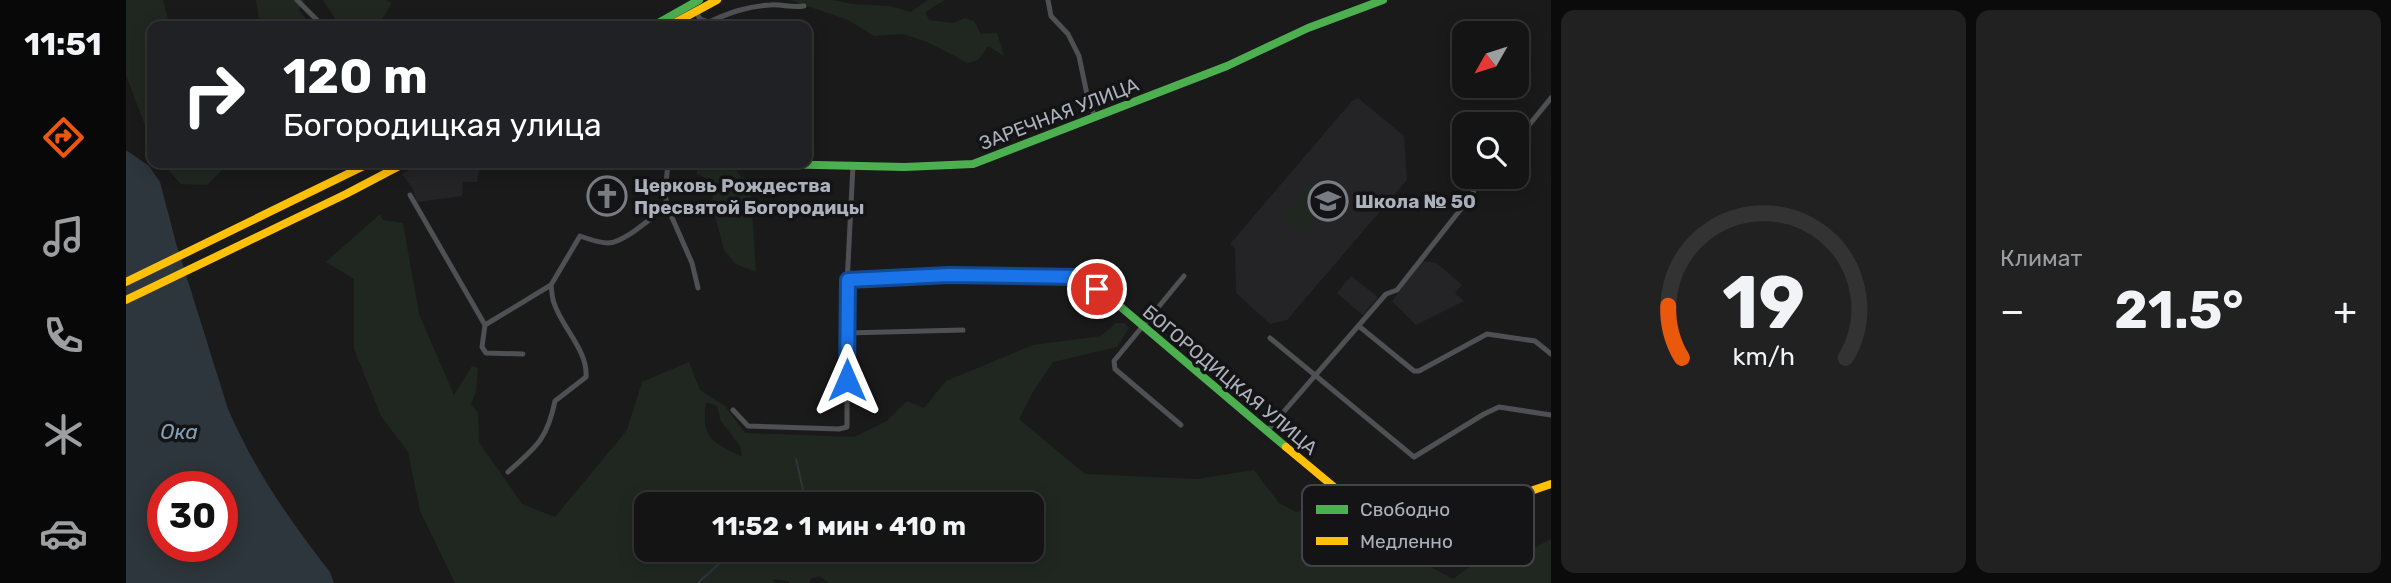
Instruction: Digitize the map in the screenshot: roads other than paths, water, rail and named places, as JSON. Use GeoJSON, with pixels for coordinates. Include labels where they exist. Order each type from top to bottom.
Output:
{"type":"FeatureCollection","features":[{"type":"Feature","properties":{"kind":"street"},"geometry":{"type":"LineString","coordinates":[[297,0],[318,21]]}},
{"type":"Feature","properties":{"kind":"street"},"geometry":{"type":"LineString","coordinates":[[662,21],[699,0]]}},
{"type":"Feature","properties":{"kind":"street"},"geometry":{"type":"LineString","coordinates":[[679,21],[717,0]]}},
{"type":"Feature","properties":{"kind":"street"},"geometry":{"type":"LineString","coordinates":[[1048,0],[1051,16],[1068,34],[1079,57],[1089,104],[1096,118]]}},
{"type":"Feature","properties":{"kind":"street","name":"ЗАРЕЧНАЯ УЛИЦА"},"geometry":{"type":"LineString","coordinates":[[812,164],[905,167],[973,164],[1227,66],[1308,28],[1383,0]]}},
{"type":"Feature","properties":{"kind":"street"},"geometry":{"type":"LineString","coordinates":[[711,21],[736,10],[772,5],[789,8],[804,6]]}},
{"type":"Feature","properties":{"kind":"street"},"geometry":{"type":"LineString","coordinates":[[696,12],[706,21]]}},
{"type":"Feature","properties":{"kind":"street"},"geometry":{"type":"LineString","coordinates":[[1529,125],[1551,98]]}},
{"type":"Feature","properties":{"kind":"street"},"geometry":{"type":"LineString","coordinates":[[733,410],[748,426],[847,427],[848,280],[853,165]]}},
{"type":"Feature","properties":{"kind":"street"},"geometry":{"type":"LineString","coordinates":[[126,282],[360,168]]}},
{"type":"Feature","properties":{"kind":"street"},"geometry":{"type":"LineString","coordinates":[[126,300],[395,168]]}},
{"type":"Feature","properties":{"kind":"street"},"geometry":{"type":"LineString","coordinates":[[668,168],[665,194],[667,206],[692,263],[698,288]]}},
{"type":"Feature","properties":{"kind":"street"},"geometry":{"type":"LineString","coordinates":[[1267,431],[1386,294],[1397,290],[1448,227],[1472,195],[1473,189]]}},
{"type":"Feature","properties":{"kind":"street"},"geometry":{"type":"LineString","coordinates":[[410,195],[485,325],[482,347],[486,353],[523,354]]}},
{"type":"Feature","properties":{"kind":"street"},"geometry":{"type":"LineString","coordinates":[[485,325],[551,285],[580,236],[597,242],[611,243],[632,232],[667,206]]}},
{"type":"Feature","properties":{"kind":"street","name":"БОГОРОДИЦКАЯ УЛИЦА"},"geometry":{"type":"LineString","coordinates":[[848,280],[949,275],[1079,277],[1089,280],[1332,485]]}},
{"type":"Feature","properties":{"kind":"street"},"geometry":{"type":"LineString","coordinates":[[1181,425],[1115,369],[1114,361],[1184,276]]}},
{"type":"Feature","properties":{"kind":"street"},"geometry":{"type":"LineString","coordinates":[[508,472],[542,441],[555,401],[586,377],[587,368],[554,304],[551,285]]}},
{"type":"Feature","properties":{"kind":"street"},"geometry":{"type":"LineString","coordinates":[[1360,327],[1414,371],[1419,371],[1486,334],[1535,341],[1551,354]]}},
{"type":"Feature","properties":{"kind":"street"},"geometry":{"type":"LineString","coordinates":[[847,333],[963,330]]}},
{"type":"Feature","properties":{"kind":"street"},"geometry":{"type":"LineString","coordinates":[[1270,338],[1414,457],[1499,407],[1551,415]]}},
{"type":"Feature","properties":{"kind":"street","name":"БОГОРОДИЦКАЯ УЛИЦА"},"geometry":{"type":"LineString","coordinates":[[1534,490],[1551,484]]}},
{"type":"Feature","properties":{"kind":"water","name":"Ока"},"geometry":{"type":"Polygon","coordinates":[[[126,150],[147,165],[160,182],[176,243],[228,409],[238,431],[274,494],[330,572],[334,583],[126,583],[126,150]]]}},
{"type":"Feature","properties":{"kind":"waterway"},"geometry":{"type":"LineString","coordinates":[[796,459],[804,492]]}},
{"type":"Feature","properties":{"kind":"waterway"},"geometry":{"type":"LineString","coordinates":[[698,583],[721,562]]}},
{"type":"Feature","properties":{"kind":"place","name":"Церковь Рождества Пресвятой Богородицы"},"geometry":{"type":"Point","coordinates":[607,196]}},
{"type":"Feature","properties":{"kind":"place","name":"Школа № 50"},"geometry":{"type":"Point","coordinates":[1328,201]}}]}
